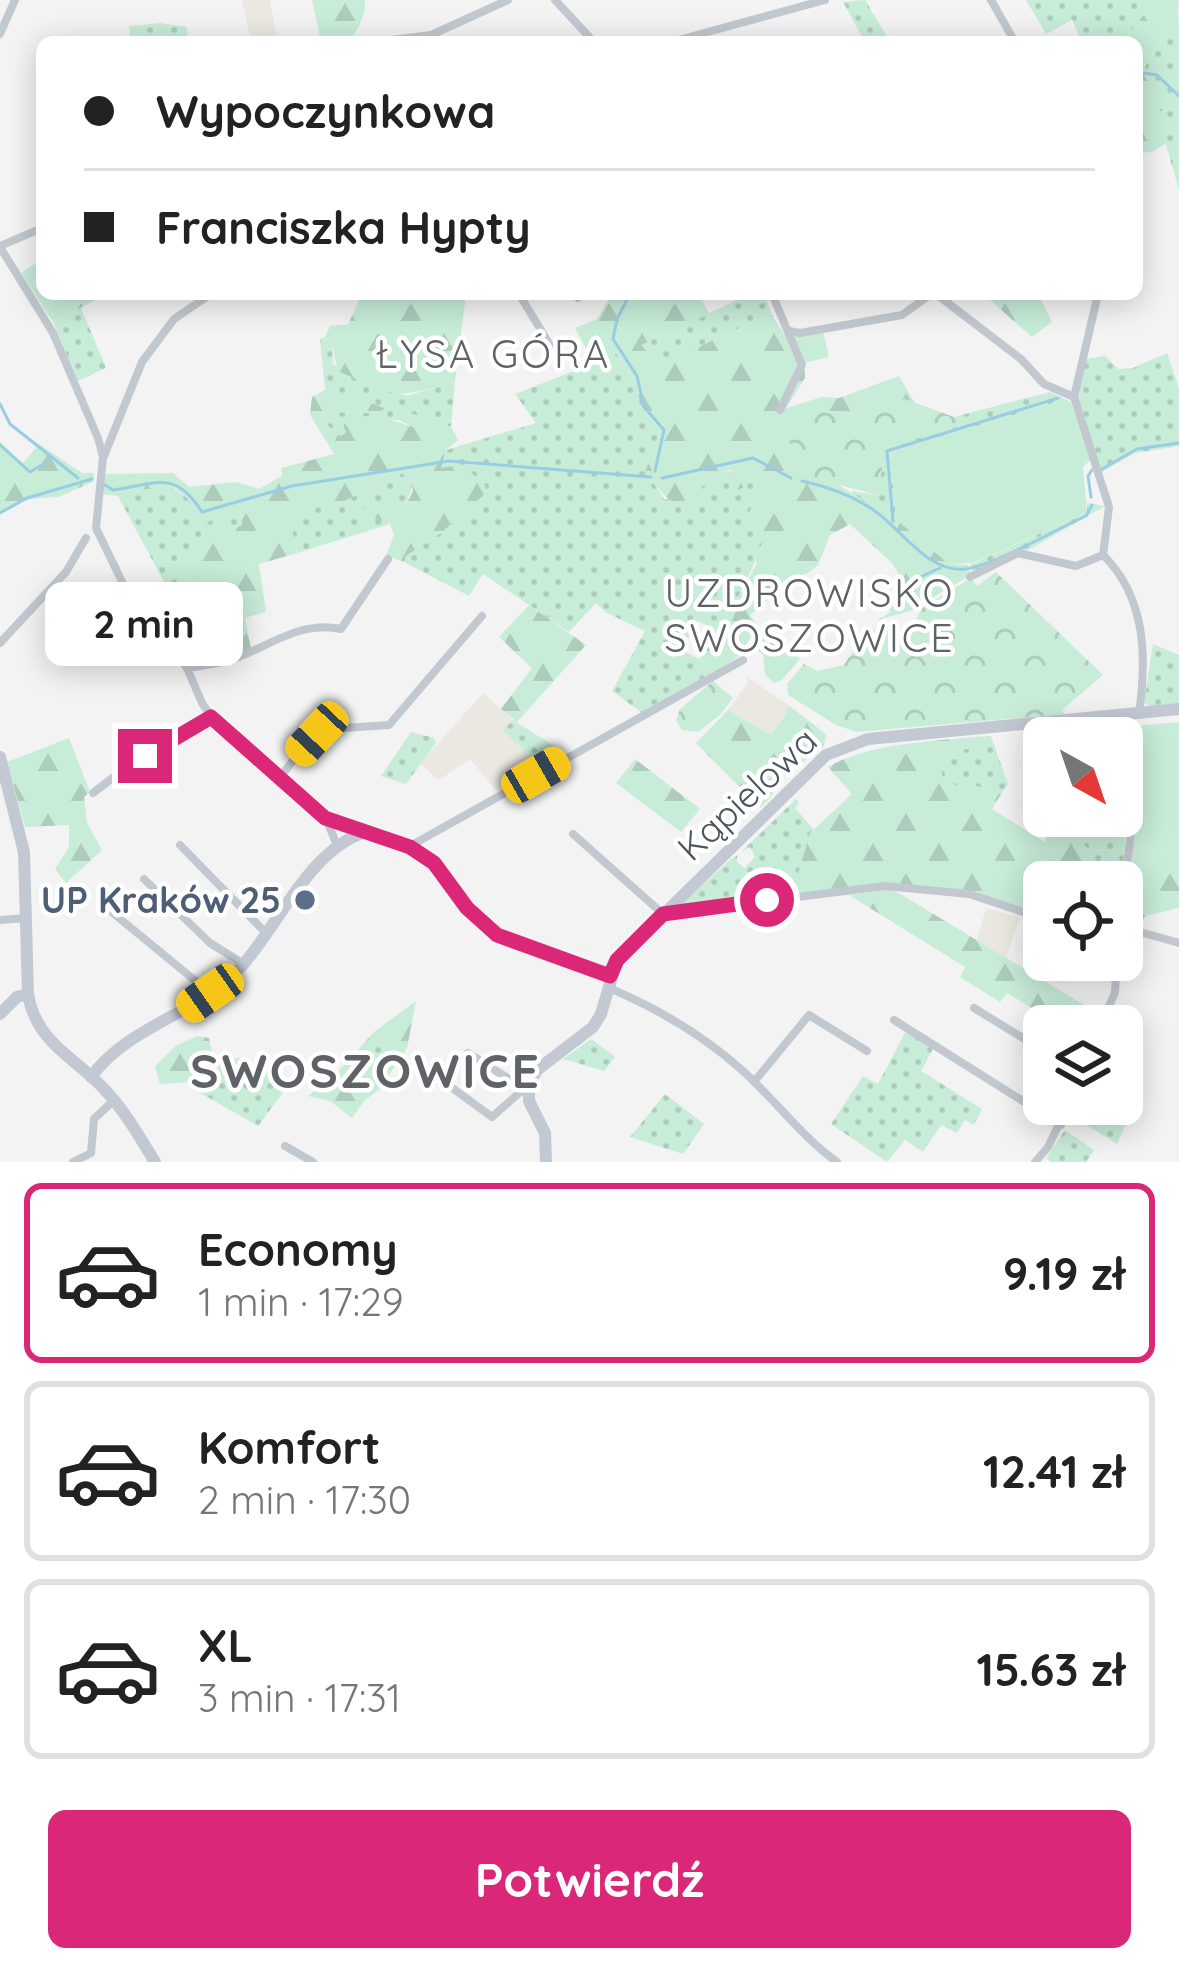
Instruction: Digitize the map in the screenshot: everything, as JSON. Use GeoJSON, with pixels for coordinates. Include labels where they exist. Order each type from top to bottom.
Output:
{"type":"FeatureCollection","features":[{"type":"Feature","properties":{"kind":"street"},"geometry":{"type":"LineString","coordinates":[[0,34],[15,0]]}},
{"type":"Feature","properties":{"kind":"street"},"geometry":{"type":"LineString","coordinates":[[423,36],[508,0]]}},
{"type":"Feature","properties":{"kind":"street"},"geometry":{"type":"LineString","coordinates":[[555,0],[589,36]]}},
{"type":"Feature","properties":{"kind":"street"},"geometry":{"type":"LineString","coordinates":[[693,36],[825,0]]}},
{"type":"Feature","properties":{"kind":"street"},"geometry":{"type":"LineString","coordinates":[[991,0],[1012,36]]}},
{"type":"Feature","properties":{"kind":"street"},"geometry":{"type":"LineString","coordinates":[[36,231],[0,246],[53,334],[103,457],[96,528],[128,594],[187,668],[211,717],[325,818],[337,845]]}},
{"type":"Feature","properties":{"kind":"street"},"geometry":{"type":"LineString","coordinates":[[103,457],[142,362],[174,320],[202,300]]}},
{"type":"Feature","properties":{"kind":"street"},"geometry":{"type":"LineString","coordinates":[[523,300],[550,346]]}},
{"type":"Feature","properties":{"kind":"street"},"geometry":{"type":"LineString","coordinates":[[775,300],[802,365],[780,410]]}},
{"type":"Feature","properties":{"kind":"street"},"geometry":{"type":"LineString","coordinates":[[789,331],[902,315],[925,300]]}},
{"type":"Feature","properties":{"kind":"street"},"geometry":{"type":"LineString","coordinates":[[942,300],[1021,359],[1043,383],[1074,397]]}},
{"type":"Feature","properties":{"kind":"street"},"geometry":{"type":"LineString","coordinates":[[1097,300],[1074,397],[1109,507],[1103,556]]}},
{"type":"Feature","properties":{"kind":"street"},"geometry":{"type":"LineString","coordinates":[[0,643],[66,572],[86,538]]}},
{"type":"Feature","properties":{"kind":"street"},"geometry":{"type":"LineString","coordinates":[[970,577],[1018,553],[1076,566],[1103,556]]}},
{"type":"Feature","properties":{"kind":"street"},"geometry":{"type":"LineString","coordinates":[[1103,556],[1120,572],[1144,640],[1134,713],[1128,861]]}},
{"type":"Feature","properties":{"kind":"street"},"geometry":{"type":"LineString","coordinates":[[187,668],[222,663],[293,632],[326,626],[340,629],[388,560]]}},
{"type":"Feature","properties":{"kind":"street"},"geometry":{"type":"LineString","coordinates":[[279,779],[330,724],[345,728],[389,725],[482,616]]}},
{"type":"Feature","properties":{"kind":"street"},"geometry":{"type":"LineString","coordinates":[[410,847],[743,660]]}},
{"type":"Feature","properties":{"kind":"street","name":"Kąpielowa"},"geometry":{"type":"LineString","coordinates":[[526,1085],[546,1062],[593,1028],[617,960],[815,764],[846,744],[1179,709]]}},
{"type":"Feature","properties":{"kind":"street"},"geometry":{"type":"LineString","coordinates":[[93,794],[128,766],[211,717]]}},
{"type":"Feature","properties":{"kind":"street"},"geometry":{"type":"LineString","coordinates":[[0,757],[24,852],[29,998],[50,1042],[114,1100],[155,1162]]}},
{"type":"Feature","properties":{"kind":"street"},"geometry":{"type":"LineString","coordinates":[[325,818],[410,847],[434,863],[467,908],[497,935],[609,982],[663,1011],[754,1082],[813,1145],[837,1162]]}},
{"type":"Feature","properties":{"kind":"street"},"geometry":{"type":"LineString","coordinates":[[91,1077],[123,1042],[210,993],[244,964],[337,845],[365,832]]}},
{"type":"Feature","properties":{"kind":"street"},"geometry":{"type":"LineString","coordinates":[[573,834],[663,914],[885,886],[969,894],[1023,912]]}},
{"type":"Feature","properties":{"kind":"street"},"geometry":{"type":"LineString","coordinates":[[180,845],[265,932]]}},
{"type":"Feature","properties":{"kind":"street"},"geometry":{"type":"LineString","coordinates":[[144,879],[210,943],[244,964]]}},
{"type":"Feature","properties":{"kind":"street"},"geometry":{"type":"LineString","coordinates":[[102,904],[210,993]]}},
{"type":"Feature","properties":{"kind":"street"},"geometry":{"type":"LineString","coordinates":[[0,920],[28,918]]}},
{"type":"Feature","properties":{"kind":"street"},"geometry":{"type":"LineString","coordinates":[[1143,933],[1179,943]]}},
{"type":"Feature","properties":{"kind":"street"},"geometry":{"type":"LineString","coordinates":[[1,1013],[17,997],[29,998]]}},
{"type":"Feature","properties":{"kind":"street"},"geometry":{"type":"LineString","coordinates":[[974,1008],[1023,1038]]}},
{"type":"Feature","properties":{"kind":"street"},"geometry":{"type":"LineString","coordinates":[[754,1082],[809,1015],[866,1051]]}},
{"type":"Feature","properties":{"kind":"street"},"geometry":{"type":"LineString","coordinates":[[894,1020],[1023,1102]]}},
{"type":"Feature","properties":{"kind":"street"},"geometry":{"type":"LineString","coordinates":[[468,1053],[526,1085]]}},
{"type":"Feature","properties":{"kind":"street"},"geometry":{"type":"LineString","coordinates":[[414,1060],[492,1117],[526,1085]]}},
{"type":"Feature","properties":{"kind":"street"},"geometry":{"type":"LineString","coordinates":[[526,1085],[545,1133],[546,1162]]}},
{"type":"Feature","properties":{"kind":"street"},"geometry":{"type":"LineString","coordinates":[[73,1162],[91,1153],[94,1119],[114,1100]]}},
{"type":"Feature","properties":{"kind":"street"},"geometry":{"type":"LineString","coordinates":[[1036,1162],[1060,1125]]}},
{"type":"Feature","properties":{"kind":"street"},"geometry":{"type":"LineString","coordinates":[[285,1146],[313,1162]]}},
{"type":"Feature","properties":{"kind":"shaded area"},"geometry":{"type":"Polygon","coordinates":[[[242,0],[270,0],[277,36],[250,36],[242,0]]]}},
{"type":"Feature","properties":{"kind":"shaded area"},"geometry":{"type":"Polygon","coordinates":[[[746,676],[791,707],[785,709],[771,735],[728,710],[748,683],[746,676]]]}},
{"type":"Feature","properties":{"kind":"shaded area"},"geometry":{"type":"Polygon","coordinates":[[[483,693],[513,720],[503,732],[541,763],[499,794],[470,759],[439,780],[420,764],[483,693]]]}},
{"type":"Feature","properties":{"kind":"shaded area"},"geometry":{"type":"Polygon","coordinates":[[[986,908],[1020,917],[1006,958],[977,940],[986,908]]]}},
{"type":"Feature","properties":{"kind":"green space"},"geometry":{"type":"Polygon","coordinates":[[[312,0],[365,0],[352,36],[320,36],[312,0]]]}},
{"type":"Feature","properties":{"kind":"green space"},"geometry":{"type":"Polygon","coordinates":[[[865,0],[886,36],[862,36],[843,2],[865,0]]]}},
{"type":"Feature","properties":{"kind":"green space"},"geometry":{"type":"Polygon","coordinates":[[[1026,0],[1155,0],[1128,36],[1079,36],[1072,20],[1046,34],[1026,0]]]}},
{"type":"Feature","properties":{"kind":"green space"},"geometry":{"type":"Polygon","coordinates":[[[1155,0],[1179,0],[1178,11],[1144,67],[1158,82],[1167,143],[1152,152],[1143,153],[1143,36],[1128,36],[1155,0]]]}},
{"type":"Feature","properties":{"kind":"green space"},"geometry":{"type":"Polygon","coordinates":[[[1178,11],[1179,27],[1179,190],[1144,68],[1178,11]]]}},
{"type":"Feature","properties":{"kind":"green space"},"geometry":{"type":"Polygon","coordinates":[[[129,26],[187,27],[188,36],[130,36],[129,26]]]}},
{"type":"Feature","properties":{"kind":"green space"},"geometry":{"type":"Polygon","coordinates":[[[36,263],[36,296],[21,273],[36,263]]]}},
{"type":"Feature","properties":{"kind":"green space"},"geometry":{"type":"Polygon","coordinates":[[[39,300],[96,300],[53,322],[39,300]]]}},
{"type":"Feature","properties":{"kind":"green space"},"geometry":{"type":"Polygon","coordinates":[[[465,300],[455,381],[394,393],[338,371],[325,337],[330,326],[348,324],[358,303],[465,300]]]}},
{"type":"Feature","properties":{"kind":"green space"},"geometry":{"type":"Polygon","coordinates":[[[608,300],[702,300],[709,314],[641,345],[659,366],[758,319],[773,317],[787,338],[823,331],[829,357],[804,363],[805,378],[786,408],[822,397],[839,398],[899,376],[915,403],[905,400],[853,415],[806,409],[828,479],[896,519],[949,564],[968,565],[971,575],[910,611],[878,620],[890,612],[885,601],[907,589],[893,564],[850,524],[830,535],[818,565],[781,583],[779,591],[750,615],[758,626],[739,656],[713,674],[699,659],[716,630],[725,634],[757,563],[753,556],[763,543],[743,522],[770,477],[731,489],[737,476],[734,470],[727,470],[723,488],[702,486],[703,503],[668,499],[645,473],[660,429],[642,407],[638,385],[615,351],[594,363],[575,328],[597,319],[608,300]]]}},
{"type":"Feature","properties":{"kind":"green space"},"geometry":{"type":"Polygon","coordinates":[[[737,300],[766,300],[773,317],[758,319],[659,367],[640,345],[737,300]]]}},
{"type":"Feature","properties":{"kind":"green space"},"geometry":{"type":"Polygon","coordinates":[[[990,300],[1041,300],[1052,322],[1032,337],[990,300]]]}},
{"type":"Feature","properties":{"kind":"green space"},"geometry":{"type":"Polygon","coordinates":[[[81,308],[106,368],[78,381],[53,322],[81,308]]]}},
{"type":"Feature","properties":{"kind":"green space"},"geometry":{"type":"Polygon","coordinates":[[[325,337],[332,346],[333,364],[407,396],[455,381],[451,427],[401,410],[417,424],[416,429],[399,420],[340,418],[346,432],[341,438],[326,424],[327,412],[380,413],[383,408],[325,389],[320,339],[325,337]]]}},
{"type":"Feature","properties":{"kind":"green space"},"geometry":{"type":"Polygon","coordinates":[[[614,350],[638,385],[642,407],[660,429],[651,479],[665,500],[734,470],[737,476],[732,488],[739,490],[751,481],[766,479],[768,472],[770,477],[744,522],[764,543],[725,635],[698,621],[682,650],[713,674],[642,713],[612,691],[645,631],[596,603],[569,632],[483,574],[469,596],[404,562],[479,498],[455,467],[441,468],[446,450],[536,423],[515,394],[594,363],[614,350]]]}},
{"type":"Feature","properties":{"kind":"green space"},"geometry":{"type":"Polygon","coordinates":[[[1167,353],[1179,388],[1179,446],[1135,453],[1100,473],[1077,398],[1084,359],[1105,356],[1118,369],[1133,368],[1167,353]]]}},
{"type":"Feature","properties":{"kind":"green space"},"geometry":{"type":"Polygon","coordinates":[[[329,388],[384,408],[380,413],[327,412],[326,424],[341,437],[346,432],[339,417],[379,416],[416,428],[417,424],[396,414],[401,410],[451,427],[458,440],[446,450],[441,468],[462,465],[485,485],[486,493],[404,562],[386,555],[394,535],[390,524],[359,513],[371,503],[405,507],[413,491],[411,475],[401,474],[344,501],[289,514],[297,553],[259,564],[266,612],[245,618],[251,649],[219,661],[202,588],[188,587],[176,553],[204,543],[204,537],[242,525],[241,514],[198,524],[188,499],[167,484],[118,496],[102,494],[104,474],[173,473],[189,487],[236,482],[259,489],[282,476],[281,468],[334,454],[310,415],[312,397],[329,388]]]}},
{"type":"Feature","properties":{"kind":"green space"},"geometry":{"type":"Polygon","coordinates":[[[1050,392],[1071,402],[1057,402],[890,452],[896,519],[852,495],[852,491],[877,495],[884,448],[967,422],[954,417],[1050,392]]]}},
{"type":"Feature","properties":{"kind":"green space"},"geometry":{"type":"Polygon","coordinates":[[[905,399],[970,423],[885,448],[878,495],[797,474],[785,422],[806,409],[853,415],[857,405],[868,410],[905,399]]]}},
{"type":"Feature","properties":{"kind":"green space"},"geometry":{"type":"Polygon","coordinates":[[[1057,402],[1071,402],[1091,459],[1083,467],[1087,512],[973,563],[949,564],[896,519],[890,452],[1057,402]]]}},
{"type":"Feature","properties":{"kind":"green space"},"geometry":{"type":"Polygon","coordinates":[[[0,442],[23,463],[39,444],[82,473],[94,473],[93,482],[58,497],[29,499],[0,513],[0,442]]]}},
{"type":"Feature","properties":{"kind":"green space"},"geometry":{"type":"Polygon","coordinates":[[[401,474],[411,475],[414,483],[405,507],[371,503],[361,513],[390,524],[297,553],[288,514],[344,501],[401,474]]]}},
{"type":"Feature","properties":{"kind":"green space"},"geometry":{"type":"Polygon","coordinates":[[[167,484],[193,502],[241,513],[242,525],[204,537],[205,543],[177,553],[188,587],[171,595],[118,496],[167,484]]]}},
{"type":"Feature","properties":{"kind":"green space"},"geometry":{"type":"Polygon","coordinates":[[[1087,503],[1105,506],[1025,552],[973,574],[970,565],[1087,512],[1087,503]]]}},
{"type":"Feature","properties":{"kind":"green space"},"geometry":{"type":"Polygon","coordinates":[[[996,572],[1103,675],[1062,710],[1064,714],[857,732],[836,725],[788,695],[787,684],[804,664],[817,671],[844,665],[865,626],[910,630],[922,608],[971,578],[977,586],[996,572]]]}},
{"type":"Feature","properties":{"kind":"green space"},"geometry":{"type":"Polygon","coordinates":[[[529,605],[586,645],[517,722],[501,709],[532,668],[499,637],[529,605]]]}},
{"type":"Feature","properties":{"kind":"green space"},"geometry":{"type":"Polygon","coordinates":[[[761,630],[783,654],[791,648],[800,659],[774,683],[765,675],[763,654],[751,647],[761,630]]]}},
{"type":"Feature","properties":{"kind":"green space"},"geometry":{"type":"Polygon","coordinates":[[[1153,644],[1179,655],[1179,705],[1144,703],[1153,644]]]}},
{"type":"Feature","properties":{"kind":"green space"},"geometry":{"type":"Polygon","coordinates":[[[713,681],[733,698],[698,732],[682,730],[676,720],[680,709],[713,681]]]}},
{"type":"Feature","properties":{"kind":"green space"},"geometry":{"type":"Polygon","coordinates":[[[791,707],[826,734],[824,746],[777,782],[760,808],[696,743],[728,710],[771,735],[785,709],[791,707]]]}},
{"type":"Feature","properties":{"kind":"green space"},"geometry":{"type":"Polygon","coordinates":[[[513,720],[554,746],[541,763],[502,731],[513,720]]]}},
{"type":"Feature","properties":{"kind":"green space"},"geometry":{"type":"Polygon","coordinates":[[[1179,722],[1179,865],[1143,874],[1143,861],[1132,861],[1133,837],[1143,837],[1143,725],[1179,722]]]}},
{"type":"Feature","properties":{"kind":"green space"},"geometry":{"type":"Polygon","coordinates":[[[411,732],[434,738],[436,743],[406,784],[381,776],[411,732]]]}},
{"type":"Feature","properties":{"kind":"green space"},"geometry":{"type":"Polygon","coordinates":[[[986,736],[977,747],[955,751],[941,769],[942,776],[959,788],[970,784],[1001,794],[992,809],[1023,828],[1023,837],[1045,842],[1046,837],[1076,837],[1096,861],[1023,861],[1023,910],[967,890],[884,884],[792,895],[810,833],[852,794],[828,767],[863,753],[986,736]]]}},
{"type":"Feature","properties":{"kind":"green space"},"geometry":{"type":"Polygon","coordinates":[[[991,736],[1008,784],[1001,794],[970,784],[959,788],[942,776],[941,769],[955,751],[977,747],[991,736]]]}},
{"type":"Feature","properties":{"kind":"green space"},"geometry":{"type":"Polygon","coordinates":[[[69,738],[90,792],[84,797],[87,823],[102,850],[66,883],[55,869],[69,847],[69,825],[25,827],[7,762],[69,738]]]}},
{"type":"Feature","properties":{"kind":"green space"},"geometry":{"type":"Polygon","coordinates":[[[635,759],[700,809],[681,832],[616,783],[635,759]]]}},
{"type":"Feature","properties":{"kind":"green space"},"geometry":{"type":"Polygon","coordinates":[[[796,799],[795,808],[814,830],[792,895],[675,910],[731,859],[738,855],[736,861],[745,868],[755,857],[750,847],[741,852],[796,799]]]}},
{"type":"Feature","properties":{"kind":"green space"},"geometry":{"type":"Polygon","coordinates":[[[1069,837],[1125,837],[1123,861],[1092,861],[1069,837]]]}},
{"type":"Feature","properties":{"kind":"green space"},"geometry":{"type":"Polygon","coordinates":[[[1179,865],[1179,908],[1143,919],[1143,874],[1179,865]]]}},
{"type":"Feature","properties":{"kind":"green space"},"geometry":{"type":"Polygon","coordinates":[[[892,889],[1023,968],[1023,981],[1045,981],[1084,1005],[1027,1005],[1007,993],[1000,1002],[960,977],[965,967],[849,895],[892,889]]]}},
{"type":"Feature","properties":{"kind":"green space"},"geometry":{"type":"Polygon","coordinates":[[[416,1001],[407,1048],[400,1058],[374,1032],[416,1001]]]}},
{"type":"Feature","properties":{"kind":"green space"},"geometry":{"type":"Polygon","coordinates":[[[906,1031],[934,1047],[921,1071],[982,1109],[974,1125],[965,1120],[957,1133],[941,1125],[923,1152],[905,1140],[887,1162],[831,1124],[863,1076],[878,1084],[906,1031]]]}},
{"type":"Feature","properties":{"kind":"green space"},"geometry":{"type":"Polygon","coordinates":[[[374,1032],[400,1058],[380,1089],[365,1100],[336,1074],[374,1032]]]}},
{"type":"Feature","properties":{"kind":"green space"},"geometry":{"type":"Polygon","coordinates":[[[197,1036],[209,1038],[214,1060],[241,1058],[255,1074],[160,1084],[155,1066],[177,1045],[197,1036]]]}},
{"type":"Feature","properties":{"kind":"green space"},"geometry":{"type":"Polygon","coordinates":[[[591,1039],[615,1057],[604,1071],[563,1059],[591,1039]]]}},
{"type":"Feature","properties":{"kind":"green space"},"geometry":{"type":"Polygon","coordinates":[[[268,1065],[290,1083],[258,1126],[188,1086],[188,1082],[249,1078],[268,1065]]]}},
{"type":"Feature","properties":{"kind":"green space"},"geometry":{"type":"Polygon","coordinates":[[[336,1074],[365,1100],[352,1118],[330,1101],[308,1096],[336,1074]]]}},
{"type":"Feature","properties":{"kind":"green space"},"geometry":{"type":"Polygon","coordinates":[[[665,1094],[704,1124],[683,1154],[630,1137],[665,1094]]]}},
{"type":"Feature","properties":{"kind":"green space"},"geometry":{"type":"Polygon","coordinates":[[[1086,1125],[1126,1125],[1117,1144],[1086,1125]]]}},
{"type":"Feature","properties":{"kind":"green space"},"geometry":{"type":"Polygon","coordinates":[[[1065,1130],[1094,1150],[1086,1162],[1046,1158],[1065,1130]]]}},
{"type":"Feature","properties":{"kind":"waterway"},"geometry":{"type":"LineString","coordinates":[[1143,73],[1157,75],[1179,96]]}},
{"type":"Feature","properties":{"kind":"waterway"},"geometry":{"type":"LineString","coordinates":[[627,300],[613,339],[637,376],[641,394]]}},
{"type":"Feature","properties":{"kind":"waterway"},"geometry":{"type":"LineString","coordinates":[[640,396],[664,430],[655,471]]}},
{"type":"Feature","properties":{"kind":"waterway"},"geometry":{"type":"LineString","coordinates":[[893,521],[887,451],[1058,398]]}},
{"type":"Feature","properties":{"kind":"waterway"},"geometry":{"type":"LineString","coordinates":[[0,404],[10,424],[78,478]]}},
{"type":"Feature","properties":{"kind":"waterway"},"geometry":{"type":"LineString","coordinates":[[1102,469],[1137,449],[1179,443]]}},
{"type":"Feature","properties":{"kind":"waterway"},"geometry":{"type":"LineString","coordinates":[[0,445],[30,472],[47,462]]}},
{"type":"Feature","properties":{"kind":"waterway"},"geometry":{"type":"LineString","coordinates":[[662,478],[753,458],[791,478]]}},
{"type":"Feature","properties":{"kind":"waterway"},"geometry":{"type":"LineString","coordinates":[[105,485],[113,490],[153,483],[174,485],[202,512],[292,486],[449,461],[651,477]]}},
{"type":"Feature","properties":{"kind":"waterway"},"geometry":{"type":"LineString","coordinates":[[1091,497],[1088,476],[1092,470]]}},
{"type":"Feature","properties":{"kind":"waterway"},"geometry":{"type":"LineString","coordinates":[[0,513],[27,498],[92,479]]}},
{"type":"Feature","properties":{"kind":"waterway"},"geometry":{"type":"LineString","coordinates":[[802,481],[863,504],[927,557],[952,569],[978,566],[1008,554],[1086,516],[1092,505]]}},
{"type":"Feature","properties":{"kind":"waterway"},"geometry":{"type":"LineString","coordinates":[[898,587],[940,568]]}},
{"type":"Feature","properties":{"kind":"place","name":"UP Kraków 25"},"geometry":{"type":"Point","coordinates":[305,900]}},
{"type":"Feature","properties":{"kind":"district","name":"ŁYSA GÓRA"},"geometry":{"type":"Point","coordinates":[493,354]}},
{"type":"Feature","properties":{"kind":"district","name":"UZDROWISKO SWOSZOWICE"},"geometry":{"type":"Point","coordinates":[810,616]}},
{"type":"Feature","properties":{"kind":"district","name":"SWOSZOWICE"},"geometry":{"type":"Point","coordinates":[366,1071]}},
{"type":"Feature","properties":{"kind":"route"},"geometry":{"type":"LineString","coordinates":[[145,756],[211,717],[325,818],[410,847],[434,863],[467,908],[497,935],[610,976],[617,960],[663,914],[767,900]]}}]}
